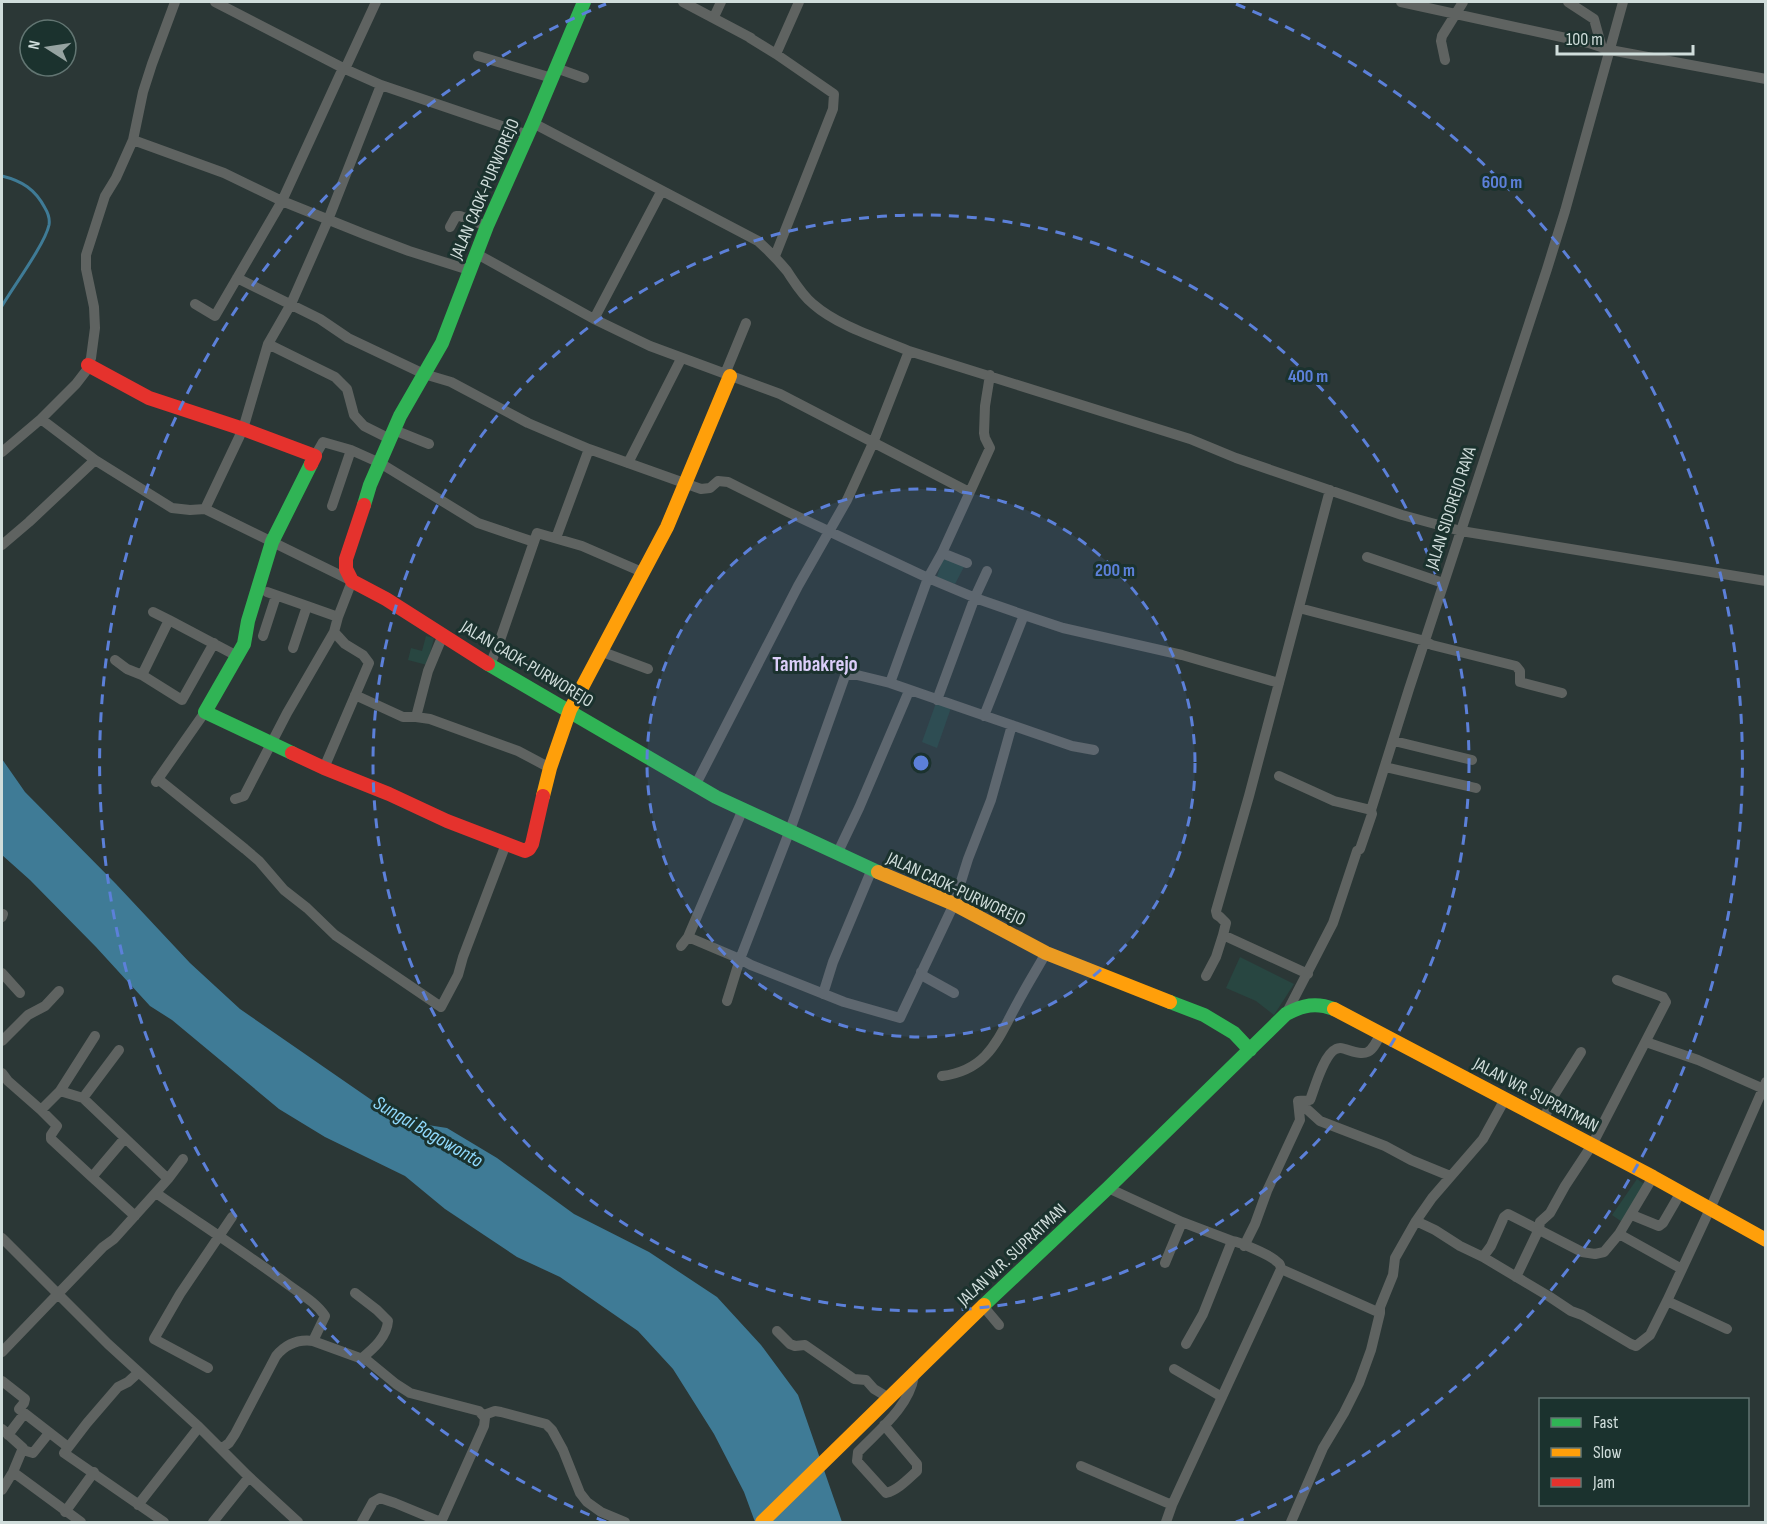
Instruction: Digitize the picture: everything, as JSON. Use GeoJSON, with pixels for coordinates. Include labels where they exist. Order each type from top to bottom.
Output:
{"type":"FeatureCollection","features":[{"type":"Feature","properties":{"kind":"street"},"geometry":{"type":"LineString","coordinates":[[2,452],[42,419],[76,384],[91,358],[95,328],[86,255],[105,196],[134,140],[143,92],[175,2]]}},
{"type":"Feature","properties":{"kind":"street"},"geometry":{"type":"LineString","coordinates":[[216,2],[381,85],[530,129],[734,228],[758,242],[775,256],[803,295],[825,313],[909,351],[1190,439],[1236,458],[1379,508],[1461,531],[1766,581]]}},
{"type":"Feature","properties":{"kind":"street"},"geometry":{"type":"LineString","coordinates":[[195,304],[215,316],[282,201],[376,2]]}},
{"type":"Feature","properties":{"kind":"street","name":"JALAN CAOK-PURWOREJO"},"geometry":{"type":"LineString","coordinates":[[584,2],[487,226],[442,343],[400,416],[370,485],[346,559],[346,569],[352,581],[386,599],[490,665],[716,797],[954,904],[1046,953],[1204,1015],[1234,1033],[1250,1050]]}},
{"type":"Feature","properties":{"kind":"street"},"geometry":{"type":"LineString","coordinates":[[683,2],[714,17],[777,54],[834,94],[833,109],[775,256]]}},
{"type":"Feature","properties":{"kind":"street"},"geometry":{"type":"LineString","coordinates":[[714,17],[721,2]]}},
{"type":"Feature","properties":{"kind":"street"},"geometry":{"type":"LineString","coordinates":[[777,54],[799,2]]}},
{"type":"Feature","properties":{"kind":"street"},"geometry":{"type":"LineString","coordinates":[[1409,2],[1606,49],[1766,79]]}},
{"type":"Feature","properties":{"kind":"street"},"geometry":{"type":"LineString","coordinates":[[1445,60],[1442,36],[1463,2]]}},
{"type":"Feature","properties":{"kind":"street"},"geometry":{"type":"LineString","coordinates":[[1568,2],[1594,20],[1606,49]]}},
{"type":"Feature","properties":{"kind":"street","name":"JALAN SIDOREJO RAYA"},"geometry":{"type":"LineString","coordinates":[[1286,1014],[1334,923],[1357,851],[1360,849],[1372,814],[1371,810],[1443,583],[1547,269],[1606,49],[1623,2]]}},
{"type":"Feature","properties":{"kind":"street"},"geometry":{"type":"LineString","coordinates":[[478,57],[584,78]]}},
{"type":"Feature","properties":{"kind":"street"},"geometry":{"type":"LineString","coordinates":[[205,509],[243,429],[268,344],[291,304],[328,220],[381,85]]}},
{"type":"Feature","properties":{"kind":"street"},"geometry":{"type":"LineString","coordinates":[[134,140],[224,173],[328,220],[409,251],[469,270]]}},
{"type":"Feature","properties":{"kind":"street"},"geometry":{"type":"LineString","coordinates":[[594,319],[661,192]]}},
{"type":"Feature","properties":{"kind":"street"},"geometry":{"type":"LineString","coordinates":[[450,227],[456,216],[487,226]]}},
{"type":"Feature","properties":{"kind":"street"},"geometry":{"type":"LineString","coordinates":[[477,254],[625,335],[681,359],[780,394],[969,492]]}},
{"type":"Feature","properties":{"kind":"street"},"geometry":{"type":"LineString","coordinates":[[237,278],[320,319],[348,338],[424,374],[451,382],[528,423],[589,449],[705,489],[718,481],[728,482],[928,578],[1024,615],[1064,628],[1182,655],[1278,683]]}},
{"type":"Feature","properties":{"kind":"street"},"geometry":{"type":"LineString","coordinates":[[205,712],[324,768],[389,794],[447,821],[525,851],[529,849],[550,768],[570,710],[667,527],[728,375],[746,322]]}},
{"type":"Feature","properties":{"kind":"street"},"geometry":{"type":"LineString","coordinates":[[268,344],[335,377],[347,389],[354,416],[364,426],[429,444]]}},
{"type":"Feature","properties":{"kind":"street"},"geometry":{"type":"LineString","coordinates":[[696,784],[798,586],[847,500],[873,443],[909,351]]}},
{"type":"Feature","properties":{"kind":"street"},"geometry":{"type":"LineString","coordinates":[[628,463],[681,359]]}},
{"type":"Feature","properties":{"kind":"street"},"geometry":{"type":"LineString","coordinates":[[88,365],[149,398],[315,456]]}},
{"type":"Feature","properties":{"kind":"street"},"geometry":{"type":"LineString","coordinates":[[890,683],[928,578],[942,553],[990,448],[984,433],[990,375]]}},
{"type":"Feature","properties":{"kind":"street"},"geometry":{"type":"LineString","coordinates":[[42,419],[95,460],[172,508],[205,509],[352,581],[334,632],[271,743],[244,796],[235,799]]}},
{"type":"Feature","properties":{"kind":"street"},"geometry":{"type":"LineString","coordinates":[[506,844],[458,975],[441,1006],[336,935],[285,890],[259,861],[157,781],[205,712],[244,645],[248,621],[272,542],[323,442],[351,450],[380,463],[466,517],[493,529],[534,542]]}},
{"type":"Feature","properties":{"kind":"street"},"geometry":{"type":"LineString","coordinates":[[556,538],[589,449]]}},
{"type":"Feature","properties":{"kind":"street"},"geometry":{"type":"LineString","coordinates":[[332,506],[351,450]]}},
{"type":"Feature","properties":{"kind":"street"},"geometry":{"type":"LineString","coordinates":[[2,544],[95,460]]}},
{"type":"Feature","properties":{"kind":"street"},"geometry":{"type":"LineString","coordinates":[[1206,976],[1216,957],[1226,923],[1215,914],[1330,490]]}},
{"type":"Feature","properties":{"kind":"street"},"geometry":{"type":"LineString","coordinates":[[490,665],[537,533],[582,546],[642,572]]}},
{"type":"Feature","properties":{"kind":"street"},"geometry":{"type":"LineString","coordinates":[[942,553],[967,563]]}},
{"type":"Feature","properties":{"kind":"street"},"geometry":{"type":"LineString","coordinates":[[1367,557],[1443,583]]}},
{"type":"Feature","properties":{"kind":"street"},"geometry":{"type":"LineString","coordinates":[[936,700],[987,571]]}},
{"type":"Feature","properties":{"kind":"street"},"geometry":{"type":"LineString","coordinates":[[263,636],[272,594],[338,616]]}},
{"type":"Feature","properties":{"kind":"street"},"geometry":{"type":"LineString","coordinates":[[293,648],[307,606]]}},
{"type":"Feature","properties":{"kind":"street"},"geometry":{"type":"LineString","coordinates":[[1299,608],[1516,666],[1520,671],[1520,682],[1562,693]]}},
{"type":"Feature","properties":{"kind":"street"},"geometry":{"type":"LineString","coordinates":[[153,612],[237,656]]}},
{"type":"Feature","properties":{"kind":"street"},"geometry":{"type":"LineString","coordinates":[[984,716],[1024,615]]}},
{"type":"Feature","properties":{"kind":"street"},"geometry":{"type":"LineString","coordinates":[[142,675],[169,621]]}},
{"type":"Feature","properties":{"kind":"street"},"geometry":{"type":"LineString","coordinates":[[324,768],[369,663],[363,655],[345,644],[334,632]]}},
{"type":"Feature","properties":{"kind":"street"},"geometry":{"type":"LineString","coordinates":[[416,717],[428,670],[443,635]]}},
{"type":"Feature","properties":{"kind":"street"},"geometry":{"type":"LineString","coordinates":[[115,660],[182,700],[214,643]]}},
{"type":"Feature","properties":{"kind":"street"},"geometry":{"type":"LineString","coordinates":[[600,651],[648,669]]}},
{"type":"Feature","properties":{"kind":"street"},"geometry":{"type":"LineString","coordinates":[[727,1001],[740,959],[790,830],[845,676],[853,674],[890,683],[1072,746],[1094,750]]}},
{"type":"Feature","properties":{"kind":"street"},"geometry":{"type":"LineString","coordinates":[[838,852],[909,690]]}},
{"type":"Feature","properties":{"kind":"street"},"geometry":{"type":"LineString","coordinates":[[355,695],[403,717],[430,719],[518,751],[550,768]]}},
{"type":"Feature","properties":{"kind":"street"},"geometry":{"type":"LineString","coordinates":[[743,809],[685,942],[740,959],[844,1002],[900,1018],[954,904],[968,859],[991,800],[1012,726]]}},
{"type":"Feature","properties":{"kind":"street"},"geometry":{"type":"LineString","coordinates":[[1394,741],[1472,760]]}},
{"type":"Feature","properties":{"kind":"street"},"geometry":{"type":"LineString","coordinates":[[1385,767],[1476,788]]}},
{"type":"Feature","properties":{"kind":"street"},"geometry":{"type":"LineString","coordinates":[[1279,776],[1334,801],[1371,810]]}},
{"type":"Feature","properties":{"kind":"street"},"geometry":{"type":"LineString","coordinates":[[823,994],[833,962],[872,869]]}},
{"type":"Feature","properties":{"kind":"street"},"geometry":{"type":"LineString","coordinates":[[1223,935],[1308,974]]}},
{"type":"Feature","properties":{"kind":"street"},"geometry":{"type":"LineString","coordinates":[[942,1076],[967,1068],[986,1055],[994,1046],[1046,953]]}},
{"type":"Feature","properties":{"kind":"street"},"geometry":{"type":"LineString","coordinates":[[921,972],[925,977],[954,993]]}},
{"type":"Feature","properties":{"kind":"street"},"geometry":{"type":"LineString","coordinates":[[2,973],[20,993]]}},
{"type":"Feature","properties":{"kind":"street"},"geometry":{"type":"LineString","coordinates":[[1516,1277],[1539,1229],[1540,1222],[1550,1213],[1592,1144],[1666,1002],[1665,999],[1617,980]]}},
{"type":"Feature","properties":{"kind":"street"},"geometry":{"type":"LineString","coordinates":[[2,1041],[28,1015],[45,1006],[59,991]]}},
{"type":"Feature","properties":{"kind":"street","name":"JALAN WR. SUPRATMAN"},"geometry":{"type":"LineString","coordinates":[[1286,1014],[1312,1003],[1337,1010],[1592,1144],[1766,1240]]}},
{"type":"Feature","properties":{"kind":"street","name":"JALAN W.R. SUPRATMAN"},"geometry":{"type":"LineString","coordinates":[[762,1522],[1286,1014]]}},
{"type":"Feature","properties":{"kind":"street"},"geometry":{"type":"LineString","coordinates":[[1298,1101],[1310,1100],[1326,1060],[1333,1050],[1338,1048],[1366,1054],[1374,1049],[1381,1033]]}},
{"type":"Feature","properties":{"kind":"street"},"geometry":{"type":"LineString","coordinates":[[41,1110],[60,1091],[95,1036]]}},
{"type":"Feature","properties":{"kind":"street"},"geometry":{"type":"LineString","coordinates":[[1416,1221],[1483,1257],[1570,1311],[1582,1315],[1636,1346],[1650,1335],[1667,1301],[1764,1087],[1646,1042]]}},
{"type":"Feature","properties":{"kind":"street"},"geometry":{"type":"LineString","coordinates":[[83,1098],[119,1050]]}},
{"type":"Feature","properties":{"kind":"street"},"geometry":{"type":"LineString","coordinates":[[1544,1120],[1551,1101],[1581,1052]]}},
{"type":"Feature","properties":{"kind":"street"},"geometry":{"type":"LineString","coordinates":[[2,1073],[57,1126],[51,1139],[135,1216]]}},
{"type":"Feature","properties":{"kind":"street"},"geometry":{"type":"LineString","coordinates":[[60,1091],[83,1098],[168,1179]]}},
{"type":"Feature","properties":{"kind":"street"},"geometry":{"type":"LineString","coordinates":[[1291,1522],[1323,1448],[1359,1383],[1371,1350],[1380,1306],[1393,1275],[1395,1258],[1416,1221],[1450,1176],[1483,1139],[1505,1099]]}},
{"type":"Feature","properties":{"kind":"street"},"geometry":{"type":"LineString","coordinates":[[1298,1101],[1320,1121],[1385,1146],[1450,1176]]}},
{"type":"Feature","properties":{"kind":"street"},"geometry":{"type":"LineString","coordinates":[[1244,1246],[1300,1120],[1298,1101]]}},
{"type":"Feature","properties":{"kind":"street"},"geometry":{"type":"LineString","coordinates":[[92,1177],[125,1137]]}},
{"type":"Feature","properties":{"kind":"street"},"geometry":{"type":"LineString","coordinates":[[2,1352],[103,1247],[114,1239],[183,1159]]}},
{"type":"Feature","properties":{"kind":"street"},"geometry":{"type":"LineString","coordinates":[[1483,1257],[1491,1246],[1504,1217],[1508,1214],[1582,1252],[1604,1252],[1632,1215],[1653,1177]]}},
{"type":"Feature","properties":{"kind":"street"},"geometry":{"type":"LineString","coordinates":[[1108,1188],[1182,1222],[1240,1242],[1244,1246],[1269,1256],[1279,1263],[1281,1269],[1166,1522]]}},
{"type":"Feature","properties":{"kind":"street"},"geometry":{"type":"LineString","coordinates":[[1632,1215],[1659,1226],[1681,1192]]}},
{"type":"Feature","properties":{"kind":"street"},"geometry":{"type":"LineString","coordinates":[[156,1193],[262,1265],[323,1313],[324,1319],[313,1341]]}},
{"type":"Feature","properties":{"kind":"street"},"geometry":{"type":"LineString","coordinates":[[208,1368],[194,1353],[154,1339],[168,1313],[232,1217]]}},
{"type":"Feature","properties":{"kind":"street"},"geometry":{"type":"LineString","coordinates":[[1165,1263],[1182,1222]]}},
{"type":"Feature","properties":{"kind":"street"},"geometry":{"type":"LineString","coordinates":[[1619,1234],[1682,1269]]}},
{"type":"Feature","properties":{"kind":"street"},"geometry":{"type":"LineString","coordinates":[[2,1238],[108,1344],[298,1522]]}},
{"type":"Feature","properties":{"kind":"street"},"geometry":{"type":"LineString","coordinates":[[1186,1344],[1203,1314],[1232,1241]]}},
{"type":"Feature","properties":{"kind":"street"},"geometry":{"type":"LineString","coordinates":[[1281,1269],[1380,1313]]}},
{"type":"Feature","properties":{"kind":"street"},"geometry":{"type":"LineString","coordinates":[[355,1293],[388,1321],[385,1332],[375,1347],[362,1358]]}},
{"type":"Feature","properties":{"kind":"street"},"geometry":{"type":"LineString","coordinates":[[1667,1301],[1727,1329]]}},
{"type":"Feature","properties":{"kind":"street"},"geometry":{"type":"LineString","coordinates":[[983,1306],[999,1325]]}},
{"type":"Feature","properties":{"kind":"street"},"geometry":{"type":"LineString","coordinates":[[777,1331],[790,1344],[805,1345],[854,1379],[866,1380],[874,1389],[889,1398]]}},
{"type":"Feature","properties":{"kind":"street"},"geometry":{"type":"LineString","coordinates":[[221,1449],[235,1434],[282,1348],[299,1341],[313,1341],[362,1358],[410,1393],[467,1407],[484,1415],[484,1426],[441,1522],[380,1498],[373,1502],[362,1522]]}},
{"type":"Feature","properties":{"kind":"street"},"geometry":{"type":"LineString","coordinates":[[1174,1370],[1222,1397]]}},
{"type":"Feature","properties":{"kind":"street"},"geometry":{"type":"LineString","coordinates":[[139,1372],[118,1387],[64,1451],[65,1454],[164,1522]]}},
{"type":"Feature","properties":{"kind":"street"},"geometry":{"type":"LineString","coordinates":[[884,1425],[918,1467],[917,1471],[886,1493],[857,1461],[856,1456],[902,1405],[912,1388],[915,1373]]}},
{"type":"Feature","properties":{"kind":"street"},"geometry":{"type":"LineString","coordinates":[[2,1381],[25,1399],[19,1409],[24,1414],[68,1447]]}},
{"type":"Feature","properties":{"kind":"street"},"geometry":{"type":"LineString","coordinates":[[484,1415],[495,1411],[546,1424],[563,1450],[580,1493],[587,1502],[601,1512],[625,1522]]}},
{"type":"Feature","properties":{"kind":"street"},"geometry":{"type":"LineString","coordinates":[[24,1414],[5,1432],[23,1450],[33,1453],[49,1433]]}},
{"type":"Feature","properties":{"kind":"street"},"geometry":{"type":"LineString","coordinates":[[138,1505],[199,1427]]}},
{"type":"Feature","properties":{"kind":"street"},"geometry":{"type":"LineString","coordinates":[[2,1490],[23,1450]]}},
{"type":"Feature","properties":{"kind":"street"},"geometry":{"type":"LineString","coordinates":[[1081,1466],[1172,1505]]}},
{"type":"Feature","properties":{"kind":"street"},"geometry":{"type":"LineString","coordinates":[[13,1472],[81,1522]]}},
{"type":"Feature","properties":{"kind":"street"},"geometry":{"type":"LineString","coordinates":[[65,1512],[94,1472]]}},
{"type":"Feature","properties":{"kind":"street"},"geometry":{"type":"LineString","coordinates":[[213,1522],[249,1477]]}},
{"type":"Feature","properties":{"kind":"shaded area"},"geometry":{"type":"Polygon","coordinates":[[[943,557],[965,565],[955,584],[937,577],[943,557]]]}},
{"type":"Feature","properties":{"kind":"shaded area"},"geometry":{"type":"Polygon","coordinates":[[[426,636],[434,638],[427,665],[408,660],[411,648],[422,651],[426,636]]]}},
{"type":"Feature","properties":{"kind":"shaded area"},"geometry":{"type":"Polygon","coordinates":[[[937,700],[952,705],[937,748],[922,742],[937,700]]]}},
{"type":"Feature","properties":{"kind":"shaded area"},"geometry":{"type":"Polygon","coordinates":[[[1240,957],[1294,984],[1274,1015],[1256,1001],[1226,988],[1240,957]]]}},
{"type":"Feature","properties":{"kind":"shaded area"},"geometry":{"type":"Polygon","coordinates":[[[1637,1179],[1647,1186],[1622,1222],[1612,1215],[1637,1179]]]}},
{"type":"Feature","properties":{"kind":"water","name":"Sungai Bogowonto"},"geometry":{"type":"Polygon","coordinates":[[[2,759],[25,792],[190,963],[240,1009],[402,1121],[447,1128],[497,1158],[574,1214],[649,1252],[717,1297],[761,1345],[798,1395],[842,1522],[755,1522],[744,1492],[714,1434],[673,1369],[638,1331],[560,1277],[517,1257],[445,1209],[405,1176],[325,1137],[279,1109],[172,1020],[150,1006],[96,947],[2,855],[2,759]]]}},
{"type":"Feature","properties":{"kind":"waterway"},"geometry":{"type":"LineString","coordinates":[[2,176],[16,180],[32,191],[46,210],[49,223],[42,243],[2,306]]}},
{"type":"Feature","properties":{"kind":"traffic: fast"},"geometry":{"type":"LineString","coordinates":[[364,505],[370,485],[400,416],[442,343],[487,226],[584,2]]}},
{"type":"Feature","properties":{"kind":"traffic: fast"},"geometry":{"type":"LineString","coordinates":[[292,753],[205,712],[244,644],[248,621],[272,542],[311,464]]}},
{"type":"Feature","properties":{"kind":"traffic: fast"},"geometry":{"type":"LineString","coordinates":[[488,664],[716,797],[878,872]]}},
{"type":"Feature","properties":{"kind":"traffic: fast"},"geometry":{"type":"LineString","coordinates":[[1170,1002],[1204,1015],[1234,1033],[1250,1050]]}},
{"type":"Feature","properties":{"kind":"traffic: fast"},"geometry":{"type":"LineString","coordinates":[[984,1305],[1286,1014],[1298,1008],[1310,1006],[1334,1009]]}},
{"type":"Feature","properties":{"kind":"traffic: slow"},"geometry":{"type":"LineString","coordinates":[[543,796],[570,710],[667,527],[730,376]]}},
{"type":"Feature","properties":{"kind":"traffic: slow"},"geometry":{"type":"LineString","coordinates":[[878,872],[954,904],[1046,953],[1170,1002]]}},
{"type":"Feature","properties":{"kind":"traffic: slow"},"geometry":{"type":"LineString","coordinates":[[1334,1009],[1653,1177],[1766,1240]]}},
{"type":"Feature","properties":{"kind":"traffic: slow"},"geometry":{"type":"LineString","coordinates":[[762,1522],[984,1305]]}},
{"type":"Feature","properties":{"kind":"traffic: jam"},"geometry":{"type":"LineString","coordinates":[[88,365],[149,398],[315,456],[311,464]]}},
{"type":"Feature","properties":{"kind":"traffic: jam"},"geometry":{"type":"LineString","coordinates":[[364,505],[346,559],[346,569],[352,581],[386,599],[488,664]]}},
{"type":"Feature","properties":{"kind":"traffic: jam"},"geometry":{"type":"LineString","coordinates":[[292,753],[447,821],[525,851],[532,844],[543,796]]}},
{"type":"Feature","properties":{"kind":"district","name":"Tambakrejo"},"geometry":{"type":"Point","coordinates":[815,664]}}]}
